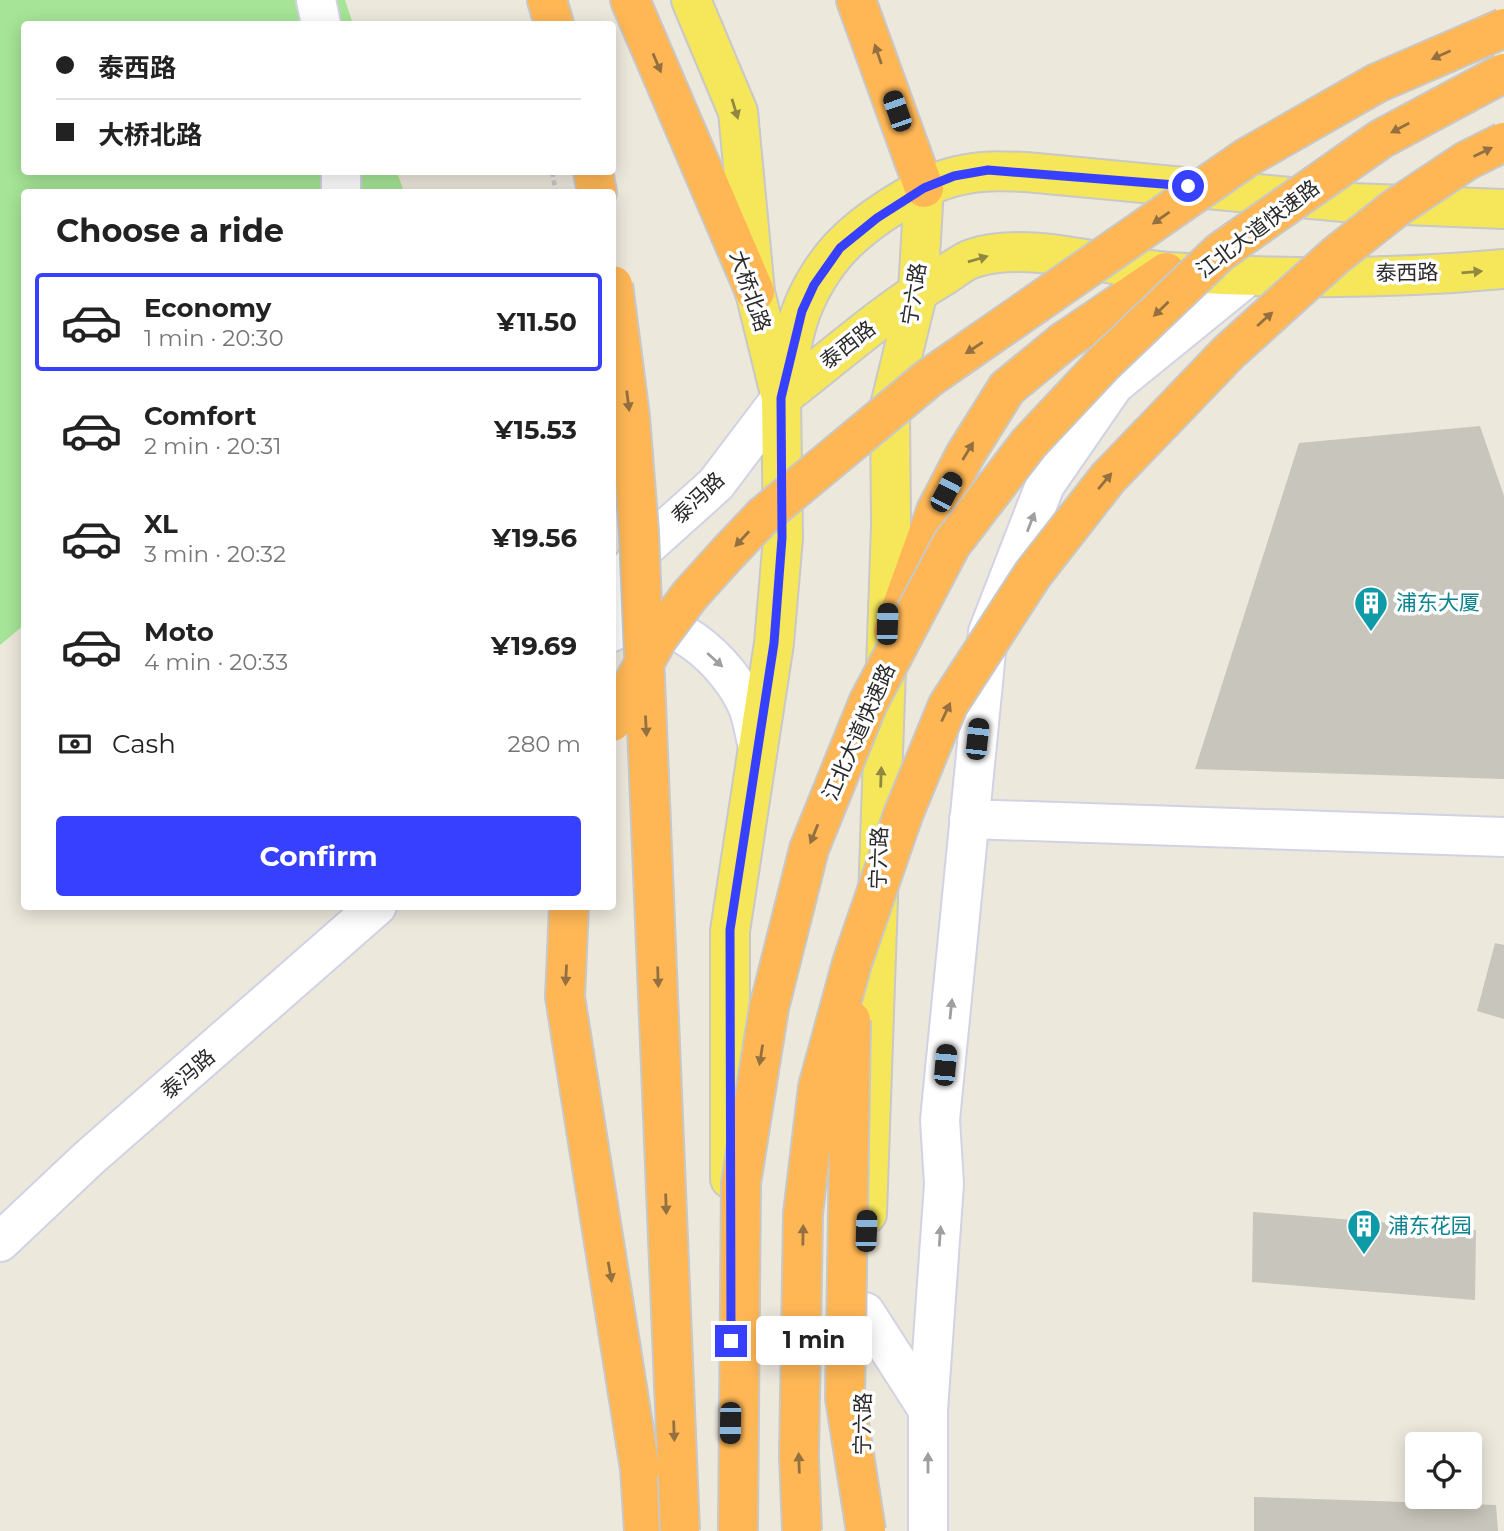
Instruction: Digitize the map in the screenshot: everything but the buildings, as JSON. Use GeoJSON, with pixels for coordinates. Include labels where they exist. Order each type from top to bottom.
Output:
{"type":"FeatureCollection","features":[{"type":"Feature","properties":{"kind":"highway"},"geometry":{"type":"LineString","coordinates":[[547,0],[553,21]]}},
{"type":"Feature","properties":{"kind":"highway","name":"大桥北路"},"geometry":{"type":"LineString","coordinates":[[630,0],[755,292]]}},
{"type":"Feature","properties":{"kind":"highway"},"geometry":{"type":"LineString","coordinates":[[856,0],[924,188]]}},
{"type":"Feature","properties":{"kind":"highway"},"geometry":{"type":"LineString","coordinates":[[616,715],[659,638],[690,595],[736,545],[811,474],[929,378],[1246,158],[1377,83],[1504,28]]}},
{"type":"Feature","properties":{"kind":"highway","name":"江北大道快速路"},"geometry":{"type":"LineString","coordinates":[[738,1531],[741,1183],[769,1008],[808,849],[868,703],[951,545],[1029,443],[1105,362],[1220,252],[1381,139],[1504,73]]}},
{"type":"Feature","properties":{"kind":"highway"},"geometry":{"type":"LineString","coordinates":[[802,1531],[799,1455],[803,1214],[818,1087],[852,963],[902,815],[948,705],[1033,574],[1108,478],[1228,353],[1335,256],[1396,207],[1466,160],[1504,142]]}},
{"type":"Feature","properties":{"kind":"highway"},"geometry":{"type":"LineString","coordinates":[[886,649],[936,511],[965,455],[1007,388],[1063,342],[1166,272]]}},
{"type":"Feature","properties":{"kind":"highway"},"geometry":{"type":"LineString","coordinates":[[616,311],[630,417],[639,532],[680,1531]]}},
{"type":"Feature","properties":{"kind":"highway"},"geometry":{"type":"LineString","coordinates":[[569,910],[565,997],[640,1469],[644,1531]]}},
{"type":"Feature","properties":{"kind":"highway"},"geometry":{"type":"LineString","coordinates":[[852,963],[845,1398],[863,1531]]}},
{"type":"Feature","properties":{"kind":"main road"},"geometry":{"type":"LineString","coordinates":[[691,0],[738,112],[755,292]]}},
{"type":"Feature","properties":{"kind":"main road","name":"泰西路"},"geometry":{"type":"LineString","coordinates":[[781,398],[793,339],[814,285],[840,248],[877,218],[924,188],[954,176],[988,170],[1354,203],[1504,209]]}},
{"type":"Feature","properties":{"kind":"main road","name":"宁六路"},"geometry":{"type":"LineString","coordinates":[[863,1531],[864,1312],[891,526],[890,406],[918,291],[924,188]]}},
{"type":"Feature","properties":{"kind":"main road","name":"泰西路"},"geometry":{"type":"LineString","coordinates":[[781,398],[918,291],[973,258],[1003,254],[1037,254],[1166,272],[1248,276],[1465,273],[1504,269]]}},
{"type":"Feature","properties":{"kind":"main road","name":"大桥北路"},"geometry":{"type":"LineString","coordinates":[[727,1531],[731,1396],[730,930],[774,643],[782,538],[781,398],[755,292]]}},
{"type":"Feature","properties":{"kind":"street"},"geometry":{"type":"LineString","coordinates":[[316,0],[320,21]]}},
{"type":"Feature","properties":{"kind":"street"},"geometry":{"type":"LineString","coordinates":[[928,1531],[928,1410],[944,1184],[940,1120],[988,632],[1045,485],[1114,385],[1248,276]]}},
{"type":"Feature","properties":{"kind":"street","name":"泰冯路"},"geometry":{"type":"LineString","coordinates":[[616,588],[646,547],[716,484],[781,398]]}},
{"type":"Feature","properties":{"kind":"street"},"geometry":{"type":"LineString","coordinates":[[616,630],[625,624],[651,622],[678,629],[722,666],[748,709],[758,747]]}},
{"type":"Feature","properties":{"kind":"street"},"geometry":{"type":"LineString","coordinates":[[969,819],[1504,838]]}},
{"type":"Feature","properties":{"kind":"street","name":"泰冯路"},"geometry":{"type":"LineString","coordinates":[[0,1242],[89,1158],[372,910]]}},
{"type":"Feature","properties":{"kind":"street"},"geometry":{"type":"LineString","coordinates":[[864,1312],[928,1410]]}},
{"type":"Feature","properties":{"kind":"green space"},"geometry":{"type":"Polygon","coordinates":[[[0,0],[345,0],[352,21],[21,21],[21,175],[398,175],[403,189],[21,189],[21,628],[0,645],[0,0]]]}},
{"type":"Feature","properties":{"kind":"place","name":"浦东大厦"},"geometry":{"type":"Point","coordinates":[1371,633]}},
{"type":"Feature","properties":{"kind":"place","name":"浦东花园"},"geometry":{"type":"Point","coordinates":[1364,1256]}},
{"type":"Feature","properties":{"kind":"route"},"geometry":{"type":"LineString","coordinates":[[731,1341],[730,930],[774,643],[782,538],[781,398],[793,339],[802,311],[814,285],[840,248],[877,218],[924,188],[954,176],[988,170],[1188,186]]}}]}
